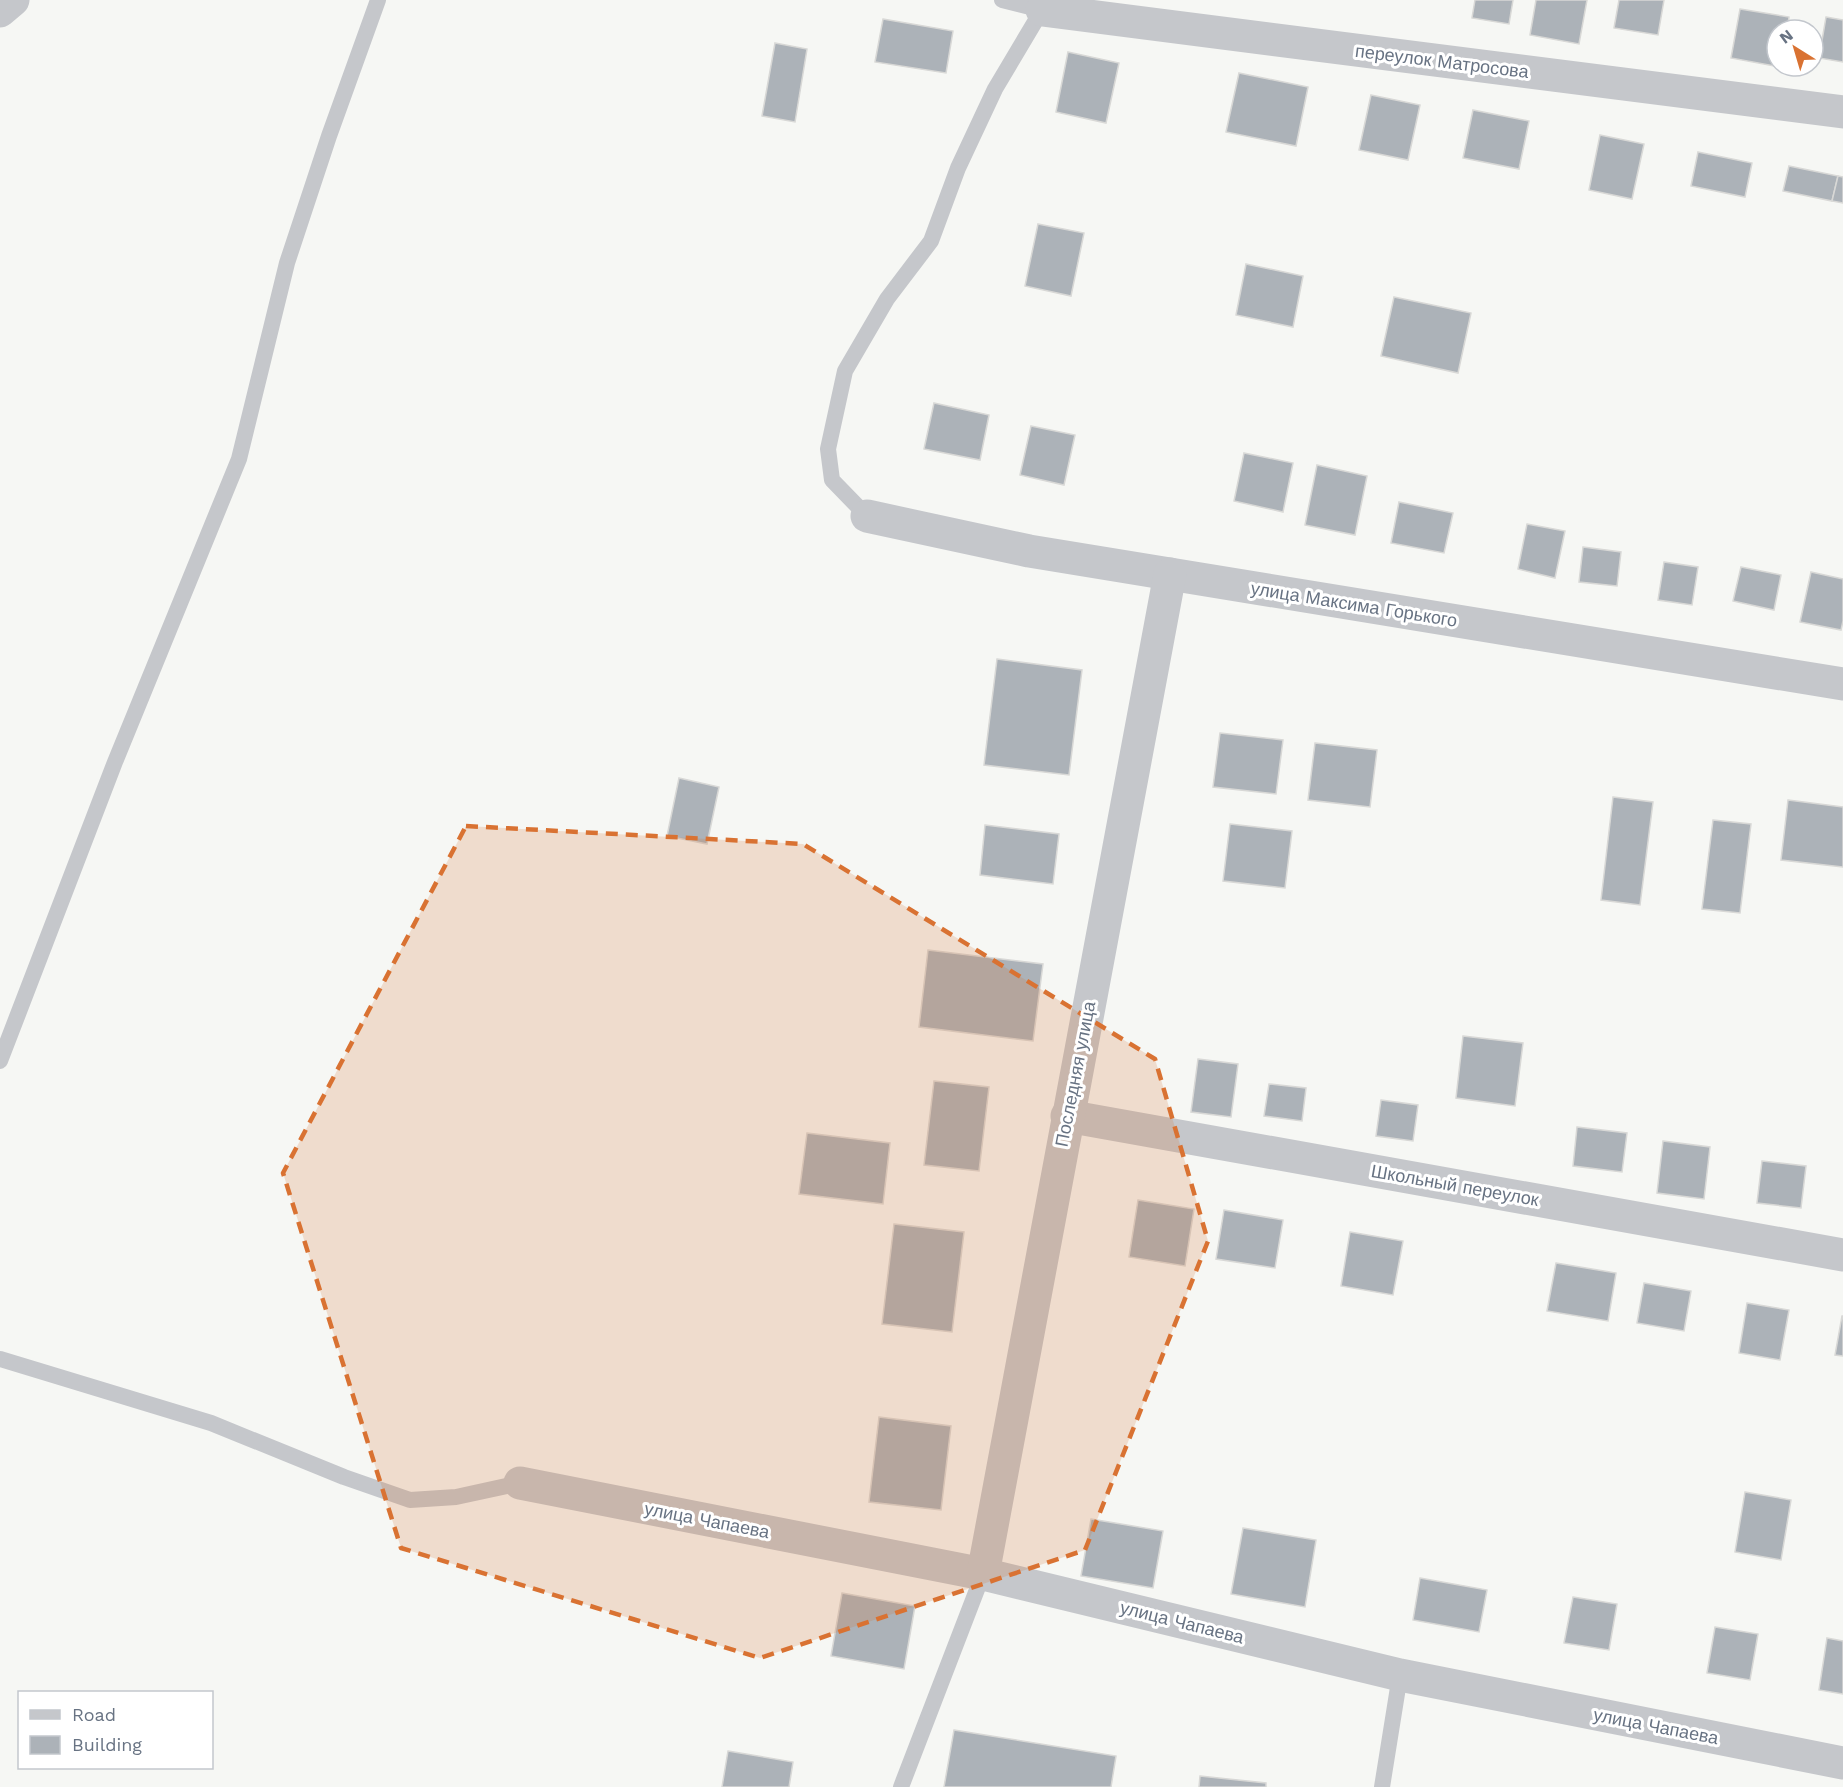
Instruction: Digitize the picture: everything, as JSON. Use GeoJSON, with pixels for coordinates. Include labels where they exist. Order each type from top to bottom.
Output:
{"type":"FeatureCollection","features":[{"type":"Feature","properties":{"kind":"street"},"geometry":{"type":"LineString","coordinates":[[0,11],[13,0]]}},
{"type":"Feature","properties":{"kind":"street","name":"переулок Матросова"},"geometry":{"type":"LineString","coordinates":[[1042,10],[1843,112]]}},
{"type":"Feature","properties":{"kind":"street","name":"улица Максима Горького"},"geometry":{"type":"LineString","coordinates":[[867,516],[1029,550],[1843,684]]}},
{"type":"Feature","properties":{"kind":"street","name":"Последняя улица"},"geometry":{"type":"LineString","coordinates":[[983,1574],[1170,573]]}},
{"type":"Feature","properties":{"kind":"street","name":"Школьный переулок"},"geometry":{"type":"LineString","coordinates":[[1067,1116],[1843,1255]]}},
{"type":"Feature","properties":{"kind":"street","name":"улица Чапаева"},"geometry":{"type":"LineString","coordinates":[[520,1483],[983,1574],[1400,1675],[1843,1763]]}},
{"type":"Feature","properties":{"kind":"lane"},"geometry":{"type":"LineString","coordinates":[[0,1061],[115,762],[239,459],[287,263],[329,136],[378,0]]}},
{"type":"Feature","properties":{"kind":"lane"},"geometry":{"type":"LineString","coordinates":[[867,516],[832,480],[828,449],[845,371],[887,299],[931,241],[958,168],[995,89],[1042,10],[1002,0]]}},
{"type":"Feature","properties":{"kind":"lane"},"geometry":{"type":"LineString","coordinates":[[0,1359],[212,1423],[344,1477],[410,1500],[456,1497],[520,1483]]}},
{"type":"Feature","properties":{"kind":"lane"},"geometry":{"type":"LineString","coordinates":[[901,1787],[983,1574]]}},
{"type":"Feature","properties":{"kind":"lane"},"geometry":{"type":"LineString","coordinates":[[1382,1787],[1400,1675]]}},
{"type":"Feature","properties":{"kind":"highlighted area"},"geometry":{"type":"Polygon","coordinates":[[[466,826],[803,844],[1155,1059],[1208,1241],[1085,1550],[760,1658],[401,1548],[283,1173],[466,826]]]}},
{"type":"Feature","properties":{"kind":"building"},"geometry":{"type":"Polygon","coordinates":[[[1475,0],[1513,0],[1509,24],[1472,18],[1475,0]]]}},
{"type":"Feature","properties":{"kind":"building"},"geometry":{"type":"Polygon","coordinates":[[[1536,0],[1587,0],[1579,44],[1530,35],[1536,0]]]}},
{"type":"Feature","properties":{"kind":"building"},"geometry":{"type":"Polygon","coordinates":[[[1619,0],[1664,0],[1658,35],[1614,28],[1619,0]]]}},
{"type":"Feature","properties":{"kind":"building"},"geometry":{"type":"Polygon","coordinates":[[[1740,9],[1789,17],[1765,18],[1765,64],[1731,58],[1740,9]]]}},
{"type":"Feature","properties":{"kind":"building"},"geometry":{"type":"Polygon","coordinates":[[[1826,17],[1843,20],[1843,62],[1825,59],[1826,17]]]}},
{"type":"Feature","properties":{"kind":"building"},"geometry":{"type":"Polygon","coordinates":[[[883,19],[953,31],[946,73],[875,62],[883,19]]]}},
{"type":"Feature","properties":{"kind":"building"},"geometry":{"type":"Polygon","coordinates":[[[775,43],[807,49],[795,122],[762,116],[775,43]]]}},
{"type":"Feature","properties":{"kind":"building"},"geometry":{"type":"Polygon","coordinates":[[[1068,52],[1119,63],[1106,123],[1056,112],[1068,52]]]}},
{"type":"Feature","properties":{"kind":"building"},"geometry":{"type":"Polygon","coordinates":[[[1239,73],[1308,87],[1296,146],[1226,132],[1239,73]]]}},
{"type":"Feature","properties":{"kind":"building"},"geometry":{"type":"Polygon","coordinates":[[[1371,95],[1420,105],[1408,160],[1359,150],[1371,95]]]}},
{"type":"Feature","properties":{"kind":"building"},"geometry":{"type":"Polygon","coordinates":[[[1473,110],[1529,121],[1519,169],[1463,158],[1473,110]]]}},
{"type":"Feature","properties":{"kind":"building"},"geometry":{"type":"Polygon","coordinates":[[[1600,135],[1644,144],[1632,199],[1589,190],[1600,135]]]}},
{"type":"Feature","properties":{"kind":"building"},"geometry":{"type":"Polygon","coordinates":[[[1698,152],[1752,163],[1745,197],[1691,186],[1698,152]]]}},
{"type":"Feature","properties":{"kind":"building"},"geometry":{"type":"Polygon","coordinates":[[[1789,166],[1838,176],[1832,201],[1783,191],[1789,166]]]}},
{"type":"Feature","properties":{"kind":"building"},"geometry":{"type":"Polygon","coordinates":[[[1838,176],[1843,177],[1843,203],[1832,201],[1838,176]]]}},
{"type":"Feature","properties":{"kind":"building"},"geometry":{"type":"Polygon","coordinates":[[[1038,224],[1084,233],[1071,296],[1025,286],[1038,224]]]}},
{"type":"Feature","properties":{"kind":"building"},"geometry":{"type":"Polygon","coordinates":[[[1246,264],[1303,276],[1293,327],[1236,315],[1246,264]]]}},
{"type":"Feature","properties":{"kind":"building"},"geometry":{"type":"Polygon","coordinates":[[[1394,297],[1471,313],[1458,373],[1381,356],[1394,297]]]}},
{"type":"Feature","properties":{"kind":"building"},"geometry":{"type":"Polygon","coordinates":[[[934,403],[989,415],[980,460],[924,449],[934,403]]]}},
{"type":"Feature","properties":{"kind":"building"},"geometry":{"type":"Polygon","coordinates":[[[1031,426],[1075,435],[1064,485],[1020,475],[1031,426]]]}},
{"type":"Feature","properties":{"kind":"building"},"geometry":{"type":"Polygon","coordinates":[[[1244,453],[1293,463],[1283,512],[1234,501],[1244,453]]]}},
{"type":"Feature","properties":{"kind":"building"},"geometry":{"type":"Polygon","coordinates":[[[1317,465],[1367,476],[1355,535],[1305,525],[1317,465]]]}},
{"type":"Feature","properties":{"kind":"building"},"geometry":{"type":"Polygon","coordinates":[[[1399,502],[1453,513],[1444,553],[1391,543],[1399,502]]]}},
{"type":"Feature","properties":{"kind":"building"},"geometry":{"type":"Polygon","coordinates":[[[1527,524],[1565,531],[1555,578],[1518,569],[1527,524]]]}},
{"type":"Feature","properties":{"kind":"building"},"geometry":{"type":"Polygon","coordinates":[[[1583,547],[1621,552],[1617,586],[1579,582],[1583,547]]]}},
{"type":"Feature","properties":{"kind":"building"},"geometry":{"type":"Polygon","coordinates":[[[1664,562],[1698,567],[1692,605],[1658,600],[1664,562]]]}},
{"type":"Feature","properties":{"kind":"building"},"geometry":{"type":"Polygon","coordinates":[[[1741,567],[1781,575],[1774,610],[1733,601],[1741,567]]]}},
{"type":"Feature","properties":{"kind":"building"},"geometry":{"type":"Polygon","coordinates":[[[1811,572],[1843,579],[1841,630],[1800,622],[1811,572]]]}},
{"type":"Feature","properties":{"kind":"building"},"geometry":{"type":"Polygon","coordinates":[[[997,659],[1082,670],[1069,775],[984,765],[997,659]]]}},
{"type":"Feature","properties":{"kind":"building"},"geometry":{"type":"Polygon","coordinates":[[[1220,733],[1283,740],[1276,794],[1213,787],[1220,733]]]}},
{"type":"Feature","properties":{"kind":"building"},"geometry":{"type":"Polygon","coordinates":[[[1315,743],[1377,750],[1370,807],[1308,800],[1315,743]]]}},
{"type":"Feature","properties":{"kind":"building"},"geometry":{"type":"Polygon","coordinates":[[[679,778],[719,787],[707,844],[667,836],[679,778]]]}},
{"type":"Feature","properties":{"kind":"building"},"geometry":{"type":"Polygon","coordinates":[[[1613,797],[1653,802],[1640,905],[1601,900],[1613,797]]]}},
{"type":"Feature","properties":{"kind":"building"},"geometry":{"type":"Polygon","coordinates":[[[1788,800],[1843,807],[1843,867],[1781,860],[1788,800]]]}},
{"type":"Feature","properties":{"kind":"building"},"geometry":{"type":"Polygon","coordinates":[[[1713,820],[1751,824],[1740,913],[1702,909],[1713,820]]]}},
{"type":"Feature","properties":{"kind":"building"},"geometry":{"type":"Polygon","coordinates":[[[1230,824],[1292,831],[1285,888],[1223,881],[1230,824]]]}},
{"type":"Feature","properties":{"kind":"building"},"geometry":{"type":"Polygon","coordinates":[[[985,825],[1059,834],[1053,884],[980,875],[985,825]]]}},
{"type":"Feature","properties":{"kind":"building"},"geometry":{"type":"Polygon","coordinates":[[[928,950],[1043,964],[1033,1041],[919,1027],[928,950]]]}},
{"type":"Feature","properties":{"kind":"building"},"geometry":{"type":"Polygon","coordinates":[[[1463,1036],[1523,1043],[1515,1106],[1456,1098],[1463,1036]]]}},
{"type":"Feature","properties":{"kind":"building"},"geometry":{"type":"Polygon","coordinates":[[[1198,1059],[1238,1064],[1231,1117],[1191,1112],[1198,1059]]]}},
{"type":"Feature","properties":{"kind":"building"},"geometry":{"type":"Polygon","coordinates":[[[934,1081],[989,1087],[979,1171],[924,1165],[934,1081]]]}},
{"type":"Feature","properties":{"kind":"building"},"geometry":{"type":"Polygon","coordinates":[[[1269,1084],[1306,1088],[1302,1121],[1264,1116],[1269,1084]]]}},
{"type":"Feature","properties":{"kind":"building"},"geometry":{"type":"Polygon","coordinates":[[[1381,1100],[1418,1105],[1413,1141],[1376,1136],[1381,1100]]]}},
{"type":"Feature","properties":{"kind":"building"},"geometry":{"type":"Polygon","coordinates":[[[1577,1127],[1627,1133],[1622,1172],[1573,1166],[1577,1127]]]}},
{"type":"Feature","properties":{"kind":"building"},"geometry":{"type":"Polygon","coordinates":[[[807,1133],[890,1143],[883,1204],[799,1194],[807,1133]]]}},
{"type":"Feature","properties":{"kind":"building"},"geometry":{"type":"Polygon","coordinates":[[[1663,1141],[1710,1147],[1704,1199],[1657,1193],[1663,1141]]]}},
{"type":"Feature","properties":{"kind":"building"},"geometry":{"type":"Polygon","coordinates":[[[1762,1161],[1806,1166],[1801,1208],[1757,1203],[1762,1161]]]}},
{"type":"Feature","properties":{"kind":"building"},"geometry":{"type":"Polygon","coordinates":[[[1138,1200],[1194,1209],[1185,1266],[1129,1257],[1138,1200]]]}},
{"type":"Feature","properties":{"kind":"building"},"geometry":{"type":"Polygon","coordinates":[[[1224,1210],[1283,1220],[1275,1268],[1216,1259],[1224,1210]]]}},
{"type":"Feature","properties":{"kind":"building"},"geometry":{"type":"Polygon","coordinates":[[[894,1224],[964,1232],[952,1332],[882,1324],[894,1224]]]}},
{"type":"Feature","properties":{"kind":"building"},"geometry":{"type":"Polygon","coordinates":[[[1350,1232],[1403,1241],[1393,1295],[1341,1286],[1350,1232]]]}},
{"type":"Feature","properties":{"kind":"building"},"geometry":{"type":"Polygon","coordinates":[[[1556,1263],[1616,1273],[1608,1321],[1547,1311],[1556,1263]]]}},
{"type":"Feature","properties":{"kind":"building"},"geometry":{"type":"Polygon","coordinates":[[[1644,1283],[1691,1291],[1684,1331],[1637,1323],[1644,1283]]]}},
{"type":"Feature","properties":{"kind":"building"},"geometry":{"type":"Polygon","coordinates":[[[1747,1303],[1789,1310],[1780,1360],[1739,1353],[1747,1303]]]}},
{"type":"Feature","properties":{"kind":"building"},"geometry":{"type":"Polygon","coordinates":[[[1843,1316],[1843,1356],[1835,1355],[1843,1316]]]}},
{"type":"Feature","properties":{"kind":"building"},"geometry":{"type":"Polygon","coordinates":[[[879,1417],[951,1426],[941,1510],[869,1502],[879,1417]]]}},
{"type":"Feature","properties":{"kind":"building"},"geometry":{"type":"Polygon","coordinates":[[[1745,1492],[1791,1500],[1781,1560],[1735,1552],[1745,1492]]]}},
{"type":"Feature","properties":{"kind":"building"},"geometry":{"type":"Polygon","coordinates":[[[1091,1519],[1163,1531],[1153,1588],[1081,1576],[1091,1519]]]}},
{"type":"Feature","properties":{"kind":"building"},"geometry":{"type":"Polygon","coordinates":[[[1243,1528],[1316,1540],[1305,1607],[1231,1594],[1243,1528]]]}},
{"type":"Feature","properties":{"kind":"building"},"geometry":{"type":"Polygon","coordinates":[[[1420,1578],[1487,1590],[1479,1632],[1413,1620],[1420,1578]]]}},
{"type":"Feature","properties":{"kind":"building"},"geometry":{"type":"Polygon","coordinates":[[[842,1593],[915,1606],[904,1669],[831,1656],[842,1593]]]}},
{"type":"Feature","properties":{"kind":"building"},"geometry":{"type":"Polygon","coordinates":[[[1573,1597],[1617,1604],[1609,1650],[1564,1643],[1573,1597]]]}},
{"type":"Feature","properties":{"kind":"building"},"geometry":{"type":"Polygon","coordinates":[[[1715,1627],[1758,1634],[1750,1680],[1707,1673],[1715,1627]]]}},
{"type":"Feature","properties":{"kind":"building"},"geometry":{"type":"Polygon","coordinates":[[[1827,1638],[1843,1641],[1843,1694],[1819,1690],[1827,1638]]]}},
{"type":"Feature","properties":{"kind":"building"},"geometry":{"type":"Polygon","coordinates":[[[954,1730],[1116,1756],[1111,1787],[944,1787],[954,1730]]]}},
{"type":"Feature","properties":{"kind":"building"},"geometry":{"type":"Polygon","coordinates":[[[728,1751],[793,1762],[789,1787],[722,1787],[728,1751]]]}},
{"type":"Feature","properties":{"kind":"building"},"geometry":{"type":"Polygon","coordinates":[[[1200,1776],[1266,1783],[1266,1787],[1199,1787],[1200,1776]]]}}]}
